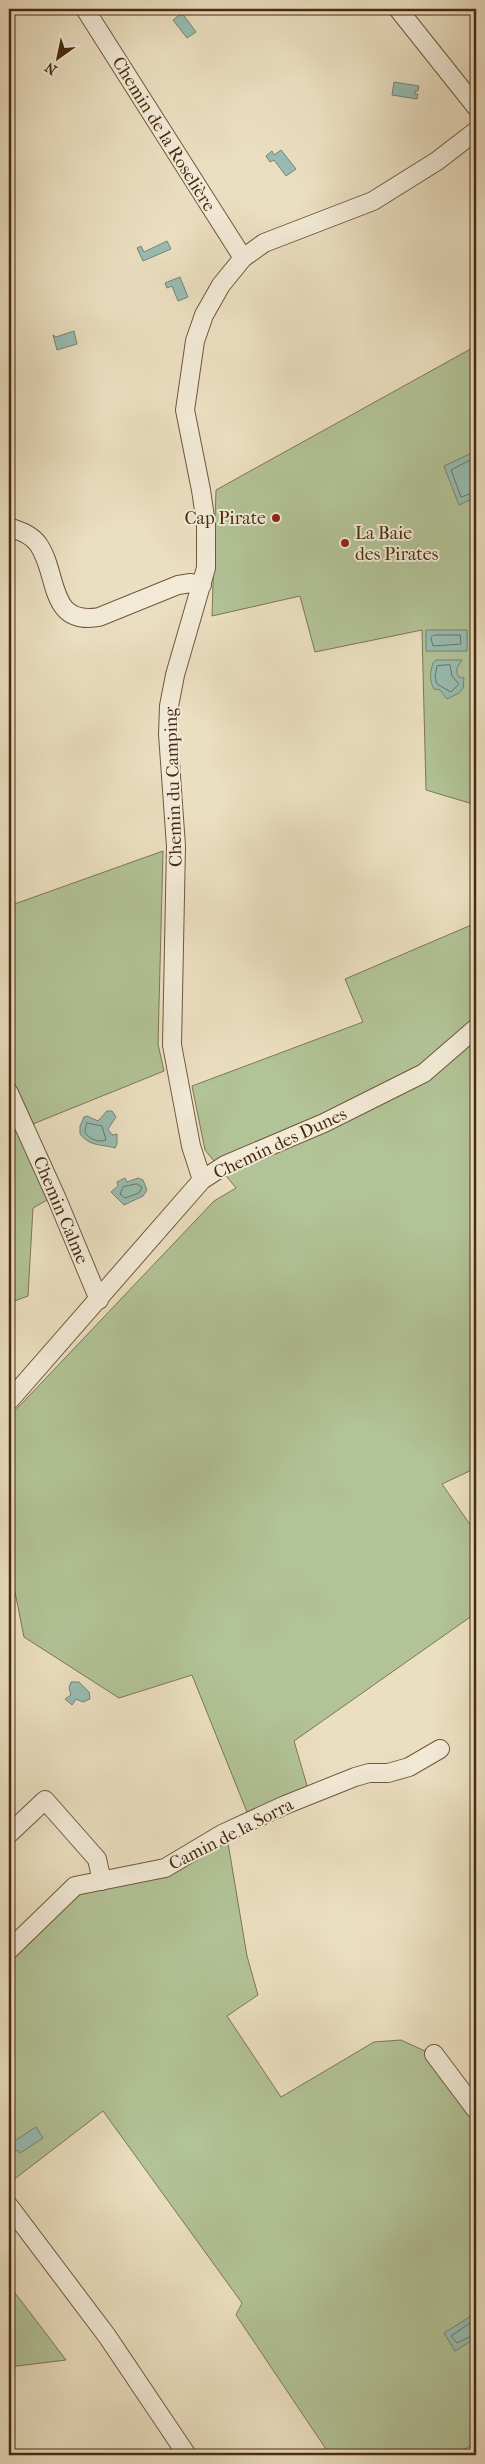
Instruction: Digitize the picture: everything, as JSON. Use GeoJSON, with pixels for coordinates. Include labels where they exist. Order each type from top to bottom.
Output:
{"type":"FeatureCollection","features":[{"type":"Feature","properties":{"kind":"street","name":"Chemin de la Roselière"},"geometry":{"type":"LineString","coordinates":[[85,9],[242,258]]}},
{"type":"Feature","properties":{"kind":"street"},"geometry":{"type":"LineString","coordinates":[[398,9],[476,107]]}},
{"type":"Feature","properties":{"kind":"street","name":"Chemin du Camping"},"geometry":{"type":"LineString","coordinates":[[202,1180],[191,1146],[172,1045],[176,846],[168,734],[169,706],[176,675],[206,568],[206,524],[185,410],[195,342],[204,315],[221,285],[242,258],[264,243],[373,202],[438,161],[476,131]]}},
{"type":"Feature","properties":{"kind":"street"},"geometry":{"type":"LineString","coordinates":[[9,527],[29,535],[39,545],[62,606],[71,616],[85,619],[99,617],[178,585],[191,583],[202,585]]}},
{"type":"Feature","properties":{"kind":"street","name":"Chemin des Dunes"},"geometry":{"type":"LineString","coordinates":[[9,1400],[99,1300],[202,1180],[225,1165],[324,1123],[424,1072],[476,1028]]}},
{"type":"Feature","properties":{"kind":"street","name":"Chemin Calme"},"geometry":{"type":"LineString","coordinates":[[9,1093],[57,1199],[99,1300]]}},
{"type":"Feature","properties":{"kind":"street","name":"Camin de la Sorra"},"geometry":{"type":"LineString","coordinates":[[9,1950],[75,1886],[164,1868],[222,1834],[285,1805],[355,1777],[404,1769],[440,1748]]}},
{"type":"Feature","properties":{"kind":"street"},"geometry":{"type":"LineString","coordinates":[[9,1834],[45,1800],[98,1859],[102,1881]]}},
{"type":"Feature","properties":{"kind":"street"},"geometry":{"type":"LineString","coordinates":[[434,2054],[476,2110]]}},
{"type":"Feature","properties":{"kind":"street"},"geometry":{"type":"LineString","coordinates":[[9,2206],[106,2336],[187,2455]]}},
{"type":"Feature","properties":{"kind":"green space","name":"La Baie des Pirates"},"geometry":{"type":"Polygon","coordinates":[[[476,346],[476,805],[426,790],[422,630],[315,652],[300,596],[212,616],[216,490],[476,346]]]}},
{"type":"Feature","properties":{"kind":"green space"},"geometry":{"type":"Polygon","coordinates":[[[163,851],[158,1044],[164,1071],[33,1124],[9,1071],[9,906],[163,851]]]}},
{"type":"Feature","properties":{"kind":"green space"},"geometry":{"type":"Polygon","coordinates":[[[476,923],[476,1468],[442,1484],[476,1533],[476,1613],[294,1741],[308,1789],[249,1817],[192,1675],[119,1698],[24,1637],[9,1562],[9,1417],[214,1201],[236,1188],[205,1150],[192,1086],[363,1022],[345,979],[476,923]]]}},
{"type":"Feature","properties":{"kind":"green space"},"geometry":{"type":"Polygon","coordinates":[[[9,1112],[49,1199],[33,1208],[28,1296],[9,1303],[9,1112]]]}},
{"type":"Feature","properties":{"kind":"green space"},"geometry":{"type":"Polygon","coordinates":[[[227,1837],[247,1956],[258,1995],[227,2016],[281,2097],[374,2042],[401,2040],[427,2052],[476,2119],[476,2443],[453,2455],[330,2455],[236,2315],[242,2303],[103,2111],[12,2181],[9,2178],[9,1956],[77,1890],[227,1837]]]}},
{"type":"Feature","properties":{"kind":"green space"},"geometry":{"type":"Polygon","coordinates":[[[9,2285],[66,2360],[9,2367],[9,2285]]]}},
{"type":"Feature","properties":{"kind":"water"},"geometry":{"type":"Polygon","coordinates":[[[182,13],[196,32],[187,38],[173,20],[182,13]]]}},
{"type":"Feature","properties":{"kind":"water"},"geometry":{"type":"Polygon","coordinates":[[[394,82],[419,86],[418,91],[415,91],[415,94],[418,94],[417,99],[392,95],[394,82]]]}},
{"type":"Feature","properties":{"kind":"water"},"geometry":{"type":"Polygon","coordinates":[[[281,150],[296,169],[286,176],[274,160],[270,162],[266,156],[272,151],[274,155],[281,150]]]}},
{"type":"Feature","properties":{"kind":"water"},"geometry":{"type":"Polygon","coordinates":[[[167,241],[171,249],[143,261],[137,248],[141,246],[144,252],[167,241]]]}},
{"type":"Feature","properties":{"kind":"water"},"geometry":{"type":"Polygon","coordinates":[[[180,277],[188,297],[178,301],[172,286],[167,288],[165,283],[180,277]]]}},
{"type":"Feature","properties":{"kind":"water"},"geometry":{"type":"Polygon","coordinates":[[[74,331],[77,344],[57,350],[53,335],[56,337],[74,331]]]}},
{"type":"Feature","properties":{"kind":"water"},"geometry":{"type":"Polygon","coordinates":[[[476,451],[476,497],[459,505],[444,466],[476,451]]]}},
{"type":"Feature","properties":{"kind":"water"},"geometry":{"type":"Polygon","coordinates":[[[426,630],[467,630],[467,651],[426,651],[426,630]]]}},
{"type":"Feature","properties":{"kind":"water"},"geometry":{"type":"Polygon","coordinates":[[[436,660],[462,660],[457,668],[457,674],[459,677],[464,678],[463,688],[459,693],[447,699],[440,690],[434,689],[431,683],[431,670],[436,660]]]}},
{"type":"Feature","properties":{"kind":"water"},"geometry":{"type":"Polygon","coordinates":[[[107,1111],[112,1111],[116,1117],[108,1129],[112,1135],[117,1134],[115,1148],[92,1143],[80,1134],[80,1126],[84,1117],[87,1116],[98,1121],[107,1111]]]}},
{"type":"Feature","properties":{"kind":"water"},"geometry":{"type":"Polygon","coordinates":[[[125,1178],[127,1182],[138,1178],[143,1180],[147,1190],[143,1196],[124,1205],[111,1192],[118,1186],[117,1182],[125,1178]]]}},
{"type":"Feature","properties":{"kind":"water"},"geometry":{"type":"Polygon","coordinates":[[[71,1682],[79,1682],[89,1692],[90,1699],[83,1702],[76,1699],[72,1705],[65,1699],[71,1695],[69,1688],[71,1682]]]}},
{"type":"Feature","properties":{"kind":"water"},"geometry":{"type":"Polygon","coordinates":[[[36,2127],[43,2138],[20,2153],[18,2150],[13,2153],[10,2149],[15,2146],[13,2142],[36,2127]]]}},
{"type":"Feature","properties":{"kind":"water"},"geometry":{"type":"Polygon","coordinates":[[[476,2313],[476,2338],[455,2351],[444,2333],[476,2313]]]}},
{"type":"Feature","properties":{"kind":"place","name":"Cap Pirate"},"geometry":{"type":"Point","coordinates":[276,518]}},
{"type":"Feature","properties":{"kind":"place","name":"La Baie des Pirates"},"geometry":{"type":"Point","coordinates":[345,543]}}]}
